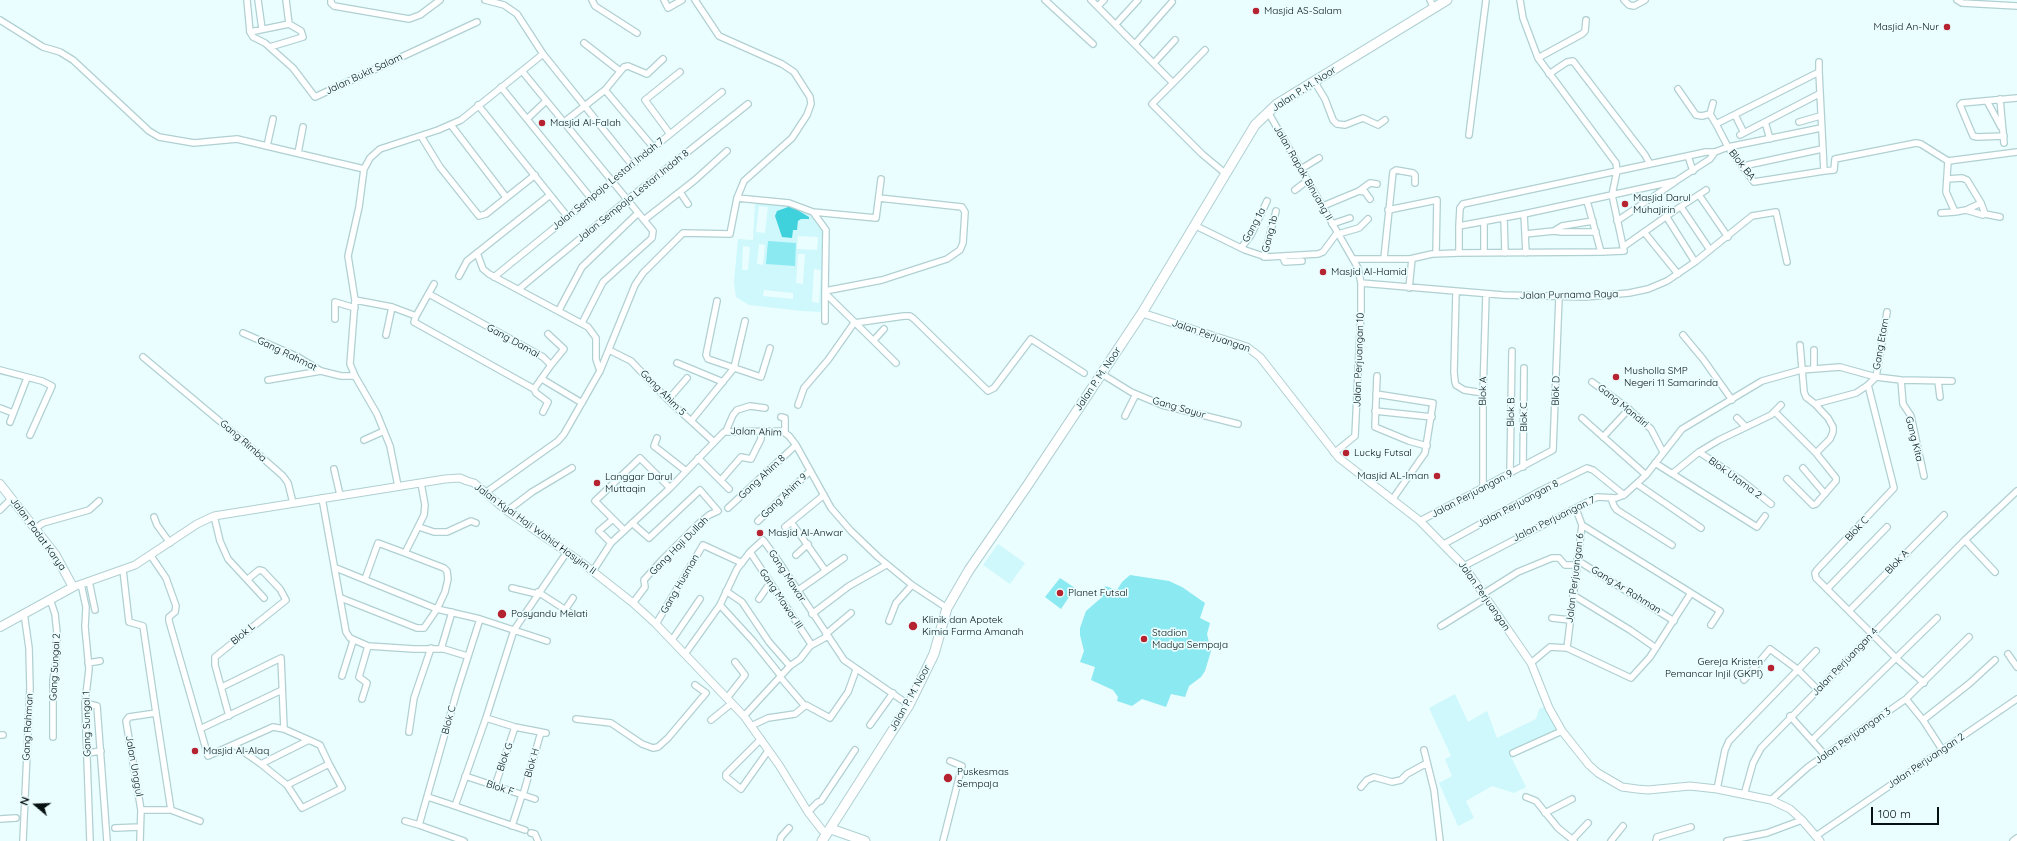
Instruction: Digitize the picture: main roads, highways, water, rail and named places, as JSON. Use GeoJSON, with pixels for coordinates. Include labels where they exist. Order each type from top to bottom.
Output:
{"type":"FeatureCollection","features":[{"type":"Feature","properties":{"kind":"main road","name":"Jalan P. M. Noor"},"geometry":{"type":"LineString","coordinates":[[827,834],[909,704],[934,654],[947,608],[969,570],[1020,498],[1142,313],[1196,226],[1248,136],[1268,112],[1277,104],[1432,4],[1447,0]]}},
{"type":"Feature","properties":{"kind":"main road","name":"Jalan Padat Karya"},"geometry":{"type":"LineString","coordinates":[[0,484],[36,528],[77,585]]}},
{"type":"Feature","properties":{"kind":"main road","name":"Jalan Kyai Haji Wahid Hasyim II"},"geometry":{"type":"LineString","coordinates":[[0,627],[77,585]]}},
{"type":"Feature","properties":{"kind":"main road"},"geometry":{"type":"LineString","coordinates":[[827,834],[848,841]]}},
{"type":"Feature","properties":{"kind":"main road"},"geometry":{"type":"LineString","coordinates":[[827,834],[866,841]]}},
{"type":"Feature","properties":{"kind":"place","name":"Masjid AS-Salam"},"geometry":{"type":"Point","coordinates":[1256,11]}},
{"type":"Feature","properties":{"kind":"place","name":"Masjid An-Nur"},"geometry":{"type":"Point","coordinates":[1947,27]}},
{"type":"Feature","properties":{"kind":"place","name":"Masjid Al-Falah"},"geometry":{"type":"Point","coordinates":[542,123]}},
{"type":"Feature","properties":{"kind":"place","name":"Masjid Darul Muhajirin"},"geometry":{"type":"Point","coordinates":[1625,204]}},
{"type":"Feature","properties":{"kind":"place","name":"Masjid Al-Hamid"},"geometry":{"type":"Point","coordinates":[1323,272]}},
{"type":"Feature","properties":{"kind":"place","name":"Musholla SMP Negeri 11 Samarinda"},"geometry":{"type":"Point","coordinates":[1616,377]}},
{"type":"Feature","properties":{"kind":"place","name":"Lucky Futsal"},"geometry":{"type":"Point","coordinates":[1346,453]}},
{"type":"Feature","properties":{"kind":"place","name":"Masjid AL-Iman"},"geometry":{"type":"Point","coordinates":[1437,476]}},
{"type":"Feature","properties":{"kind":"place","name":"Langgar Darul Muttaqin"},"geometry":{"type":"Point","coordinates":[597,483]}},
{"type":"Feature","properties":{"kind":"place","name":"Masjid Al-Anwar"},"geometry":{"type":"Point","coordinates":[760,533]}},
{"type":"Feature","properties":{"kind":"place","name":"Planet Futsal"},"geometry":{"type":"Point","coordinates":[1060,593]}},
{"type":"Feature","properties":{"kind":"place","name":"Posyandu Melati"},"geometry":{"type":"Point","coordinates":[502,614]}},
{"type":"Feature","properties":{"kind":"place","name":"Klinik dan Apotek Kimia Farma Amanah"},"geometry":{"type":"Point","coordinates":[913,626]}},
{"type":"Feature","properties":{"kind":"place","name":"Stadion Madya Sempaja"},"geometry":{"type":"Point","coordinates":[1144,639]}},
{"type":"Feature","properties":{"kind":"place","name":"Gereja Kristen Pemancar Injil (GKPI)"},"geometry":{"type":"Point","coordinates":[1771,668]}},
{"type":"Feature","properties":{"kind":"place","name":"Masjid Al-Alaq"},"geometry":{"type":"Point","coordinates":[195,751]}},
{"type":"Feature","properties":{"kind":"place","name":"Puskesmas Sempaja"},"geometry":{"type":"Point","coordinates":[948,778]}}]}
